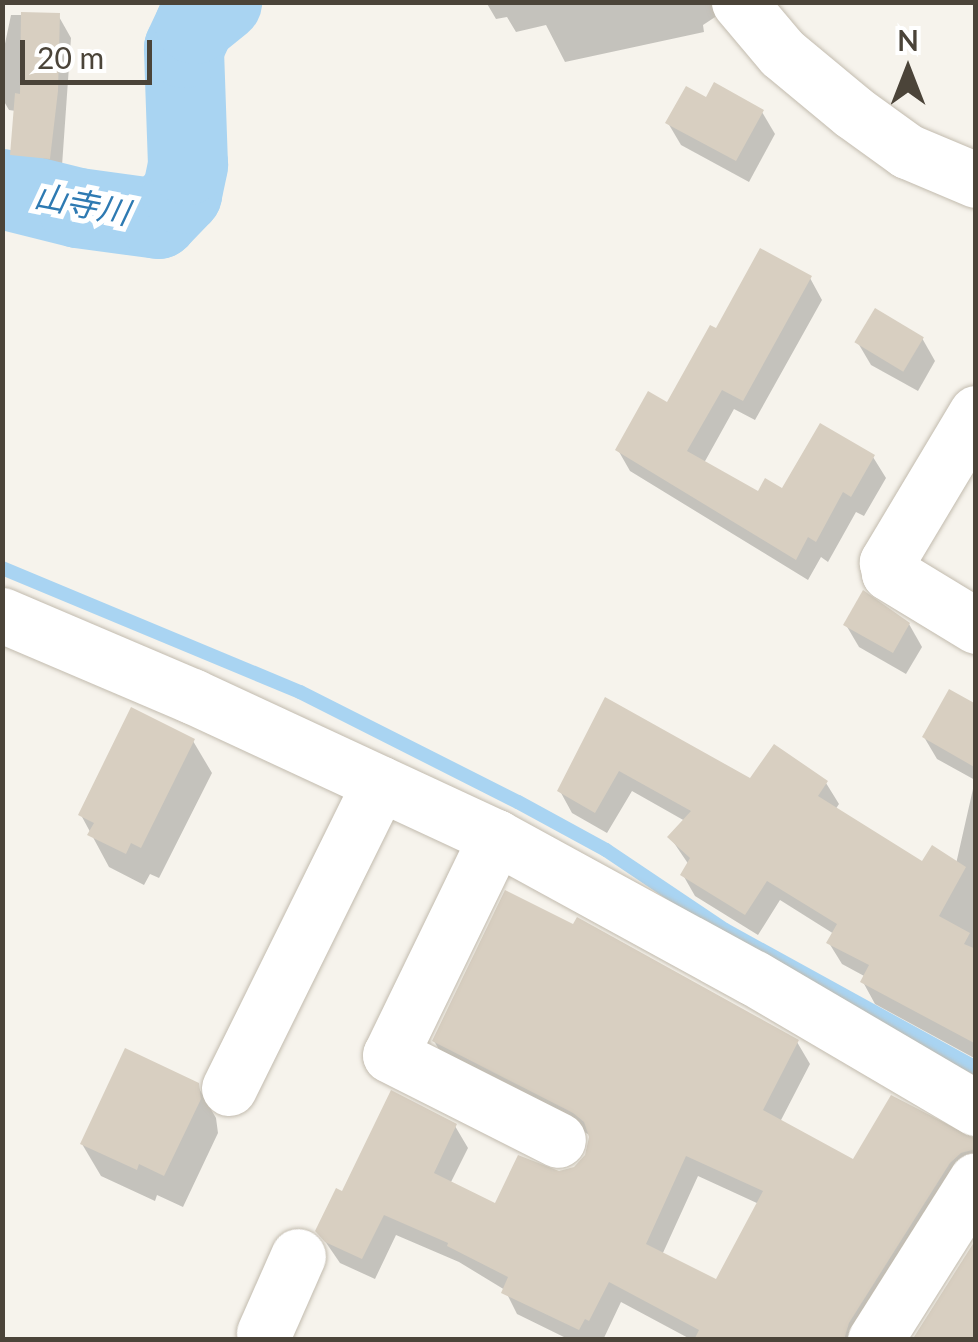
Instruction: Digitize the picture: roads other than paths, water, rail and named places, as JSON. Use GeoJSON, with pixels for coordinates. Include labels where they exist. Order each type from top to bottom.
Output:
{"type":"FeatureCollection","features":[{"type":"Feature","properties":{"kind":"street"},"geometry":{"type":"LineString","coordinates":[[740,2],[782,53],[853,112],[907,151],[976,180]]}},
{"type":"Feature","properties":{"kind":"street"},"geometry":{"type":"LineString","coordinates":[[976,413],[887,562],[889,573],[976,626]]}},
{"type":"Feature","properties":{"kind":"street"},"geometry":{"type":"LineString","coordinates":[[2,615],[496,838],[754,978],[976,1108]]}},
{"type":"Feature","properties":{"kind":"street"},"geometry":{"type":"LineString","coordinates":[[229,1088],[380,783]]}},
{"type":"Feature","properties":{"kind":"street"},"geometry":{"type":"LineString","coordinates":[[496,838],[390,1056],[558,1140]]}},
{"type":"Feature","properties":{"kind":"street"},"geometry":{"type":"LineString","coordinates":[[876,1340],[976,1180]]}},
{"type":"Feature","properties":{"kind":"street"},"geometry":{"type":"LineString","coordinates":[[268,1337],[298,1256]]}},
{"type":"Feature","properties":{"kind":"waterway","name":"山寺川"},"geometry":{"type":"LineString","coordinates":[[2,189],[78,208],[158,219],[182,194],[188,165],[184,48],[195,24],[222,2]]}},
{"type":"Feature","properties":{"kind":"waterway"},"geometry":{"type":"LineString","coordinates":[[2,568],[300,692],[518,802],[606,850],[725,930],[976,1068]]}}]}
